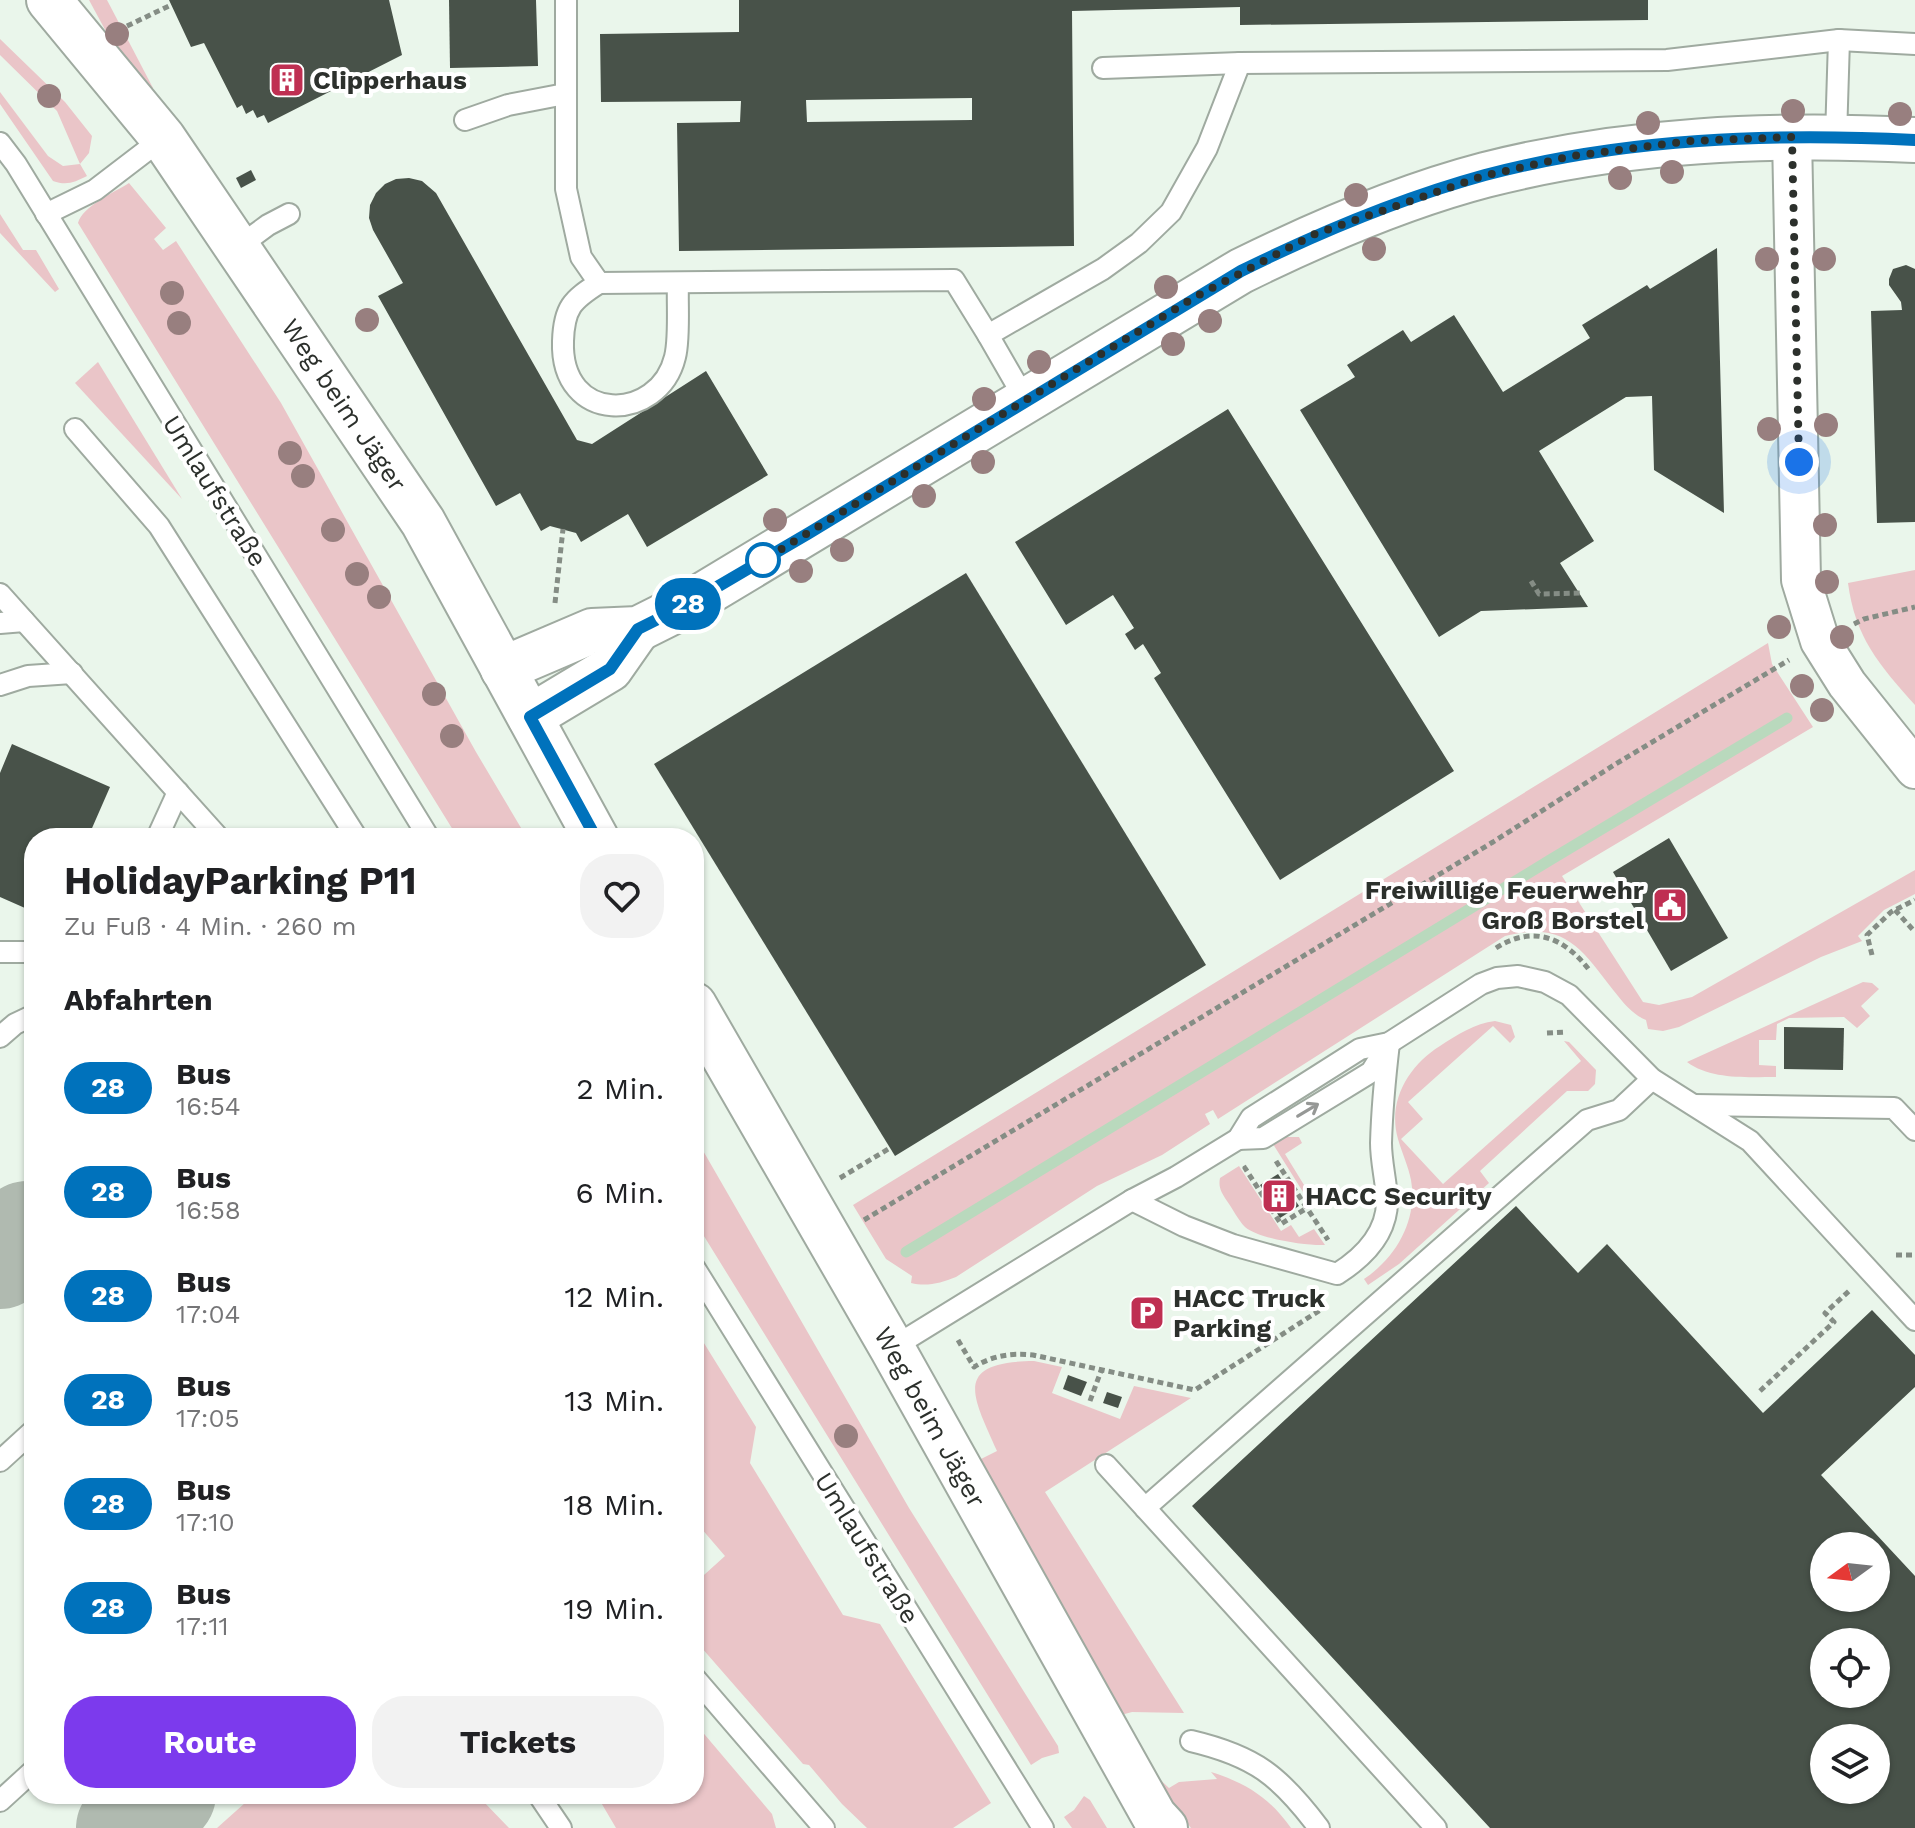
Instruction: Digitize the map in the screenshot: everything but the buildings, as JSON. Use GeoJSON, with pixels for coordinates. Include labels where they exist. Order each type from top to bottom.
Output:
{"type":"FeatureCollection","features":[{"type":"Feature","properties":{"kind":"street","name":"Weg beim Jäger"},"geometry":{"type":"LineString","coordinates":[[49,0],[163,138],[423,522],[591,828]]}},
{"type":"Feature","properties":{"kind":"street"},"geometry":{"type":"LineString","coordinates":[[1792,137],[1801,580],[1820,641],[1847,684],[1915,769]]}},
{"type":"Feature","properties":{"kind":"street"},"geometry":{"type":"LineString","coordinates":[[503,669],[592,631],[638,629],[688,604],[1241,271],[1315,234],[1483,176],[1572,156],[1689,141],[1792,137],[1915,140]]}},
{"type":"Feature","properties":{"kind":"street"},"geometry":{"type":"LineString","coordinates":[[530,717],[610,669],[638,629]]}},
{"type":"Feature","properties":{"kind":"street","name":"Weg beim Jäger"},"geometry":{"type":"LineString","coordinates":[[704,1022],[892,1348],[1154,1816],[1165,1828]]}},
{"type":"Feature","properties":{"kind":"lane"},"geometry":{"type":"LineString","coordinates":[[566,0],[566,189],[581,257],[599,283]]}},
{"type":"Feature","properties":{"kind":"lane"},"geometry":{"type":"LineString","coordinates":[[1836,137],[1839,40]]}},
{"type":"Feature","properties":{"kind":"lane"},"geometry":{"type":"LineString","coordinates":[[1103,68],[1240,63],[1667,60],[1839,40],[1915,44]]}},
{"type":"Feature","properties":{"kind":"lane"},"geometry":{"type":"LineString","coordinates":[[988,335],[1103,269],[1139,243],[1171,212],[1207,148],[1240,63]]}},
{"type":"Feature","properties":{"kind":"lane"},"geometry":{"type":"LineString","coordinates":[[465,120],[508,105],[565,94]]}},
{"type":"Feature","properties":{"kind":"lane"},"geometry":{"type":"LineString","coordinates":[[46,214],[95,190],[163,138]]}},
{"type":"Feature","properties":{"kind":"lane","name":"Umlaufstraße"},"geometry":{"type":"LineString","coordinates":[[0,143],[423,828]]}},
{"type":"Feature","properties":{"kind":"lane"},"geometry":{"type":"LineString","coordinates":[[238,247],[289,214]]}},
{"type":"Feature","properties":{"kind":"lane"},"geometry":{"type":"LineString","coordinates":[[678,283],[675,357],[660,386],[637,402],[618,406],[589,399],[580,393],[566,375],[564,319],[576,297],[599,283],[954,280],[1026,401]]}},
{"type":"Feature","properties":{"kind":"lane"},"geometry":{"type":"LineString","coordinates":[[75,429],[159,526],[351,828]]}},
{"type":"Feature","properties":{"kind":"lane"},"geometry":{"type":"LineString","coordinates":[[0,594],[210,828]]}},
{"type":"Feature","properties":{"kind":"lane"},"geometry":{"type":"LineString","coordinates":[[0,623],[24,621]]}},
{"type":"Feature","properties":{"kind":"lane"},"geometry":{"type":"LineString","coordinates":[[0,685],[28,676],[72,673]]}},
{"type":"Feature","properties":{"kind":"lane"},"geometry":{"type":"LineString","coordinates":[[162,828],[178,792]]}},
{"type":"Feature","properties":{"kind":"lane"},"geometry":{"type":"LineString","coordinates":[[0,952],[24,952]]}},
{"type":"Feature","properties":{"kind":"lane"},"geometry":{"type":"LineString","coordinates":[[892,1348],[1132,1200],[1238,1139],[1263,1138],[1371,1072],[1389,1043],[1481,984],[1497,978],[1518,976],[1545,982],[1569,995],[1652,1079],[1750,1141],[1915,1320]]}},
{"type":"Feature","properties":{"kind":"lane"},"geometry":{"type":"LineString","coordinates":[[0,1037],[24,1020]]}},
{"type":"Feature","properties":{"kind":"lane"},"geometry":{"type":"LineString","coordinates":[[1132,1200],[1184,1226],[1233,1245],[1337,1274],[1374,1242],[1383,1223],[1387,1202],[1381,1151],[1382,1108],[1389,1043]]}},
{"type":"Feature","properties":{"kind":"lane"},"geometry":{"type":"LineString","coordinates":[[1145,1508],[1587,1120],[1619,1110],[1652,1079]]}},
{"type":"Feature","properties":{"kind":"lane"},"geometry":{"type":"LineString","coordinates":[[1694,1105],[1894,1108],[1915,1130]]}},
{"type":"Feature","properties":{"kind":"lane","name":"Umlaufstraße"},"geometry":{"type":"LineString","coordinates":[[704,1283],[1043,1828]]}},
{"type":"Feature","properties":{"kind":"lane"},"geometry":{"type":"LineString","coordinates":[[0,1461],[24,1439]]}},
{"type":"Feature","properties":{"kind":"lane"},"geometry":{"type":"LineString","coordinates":[[1106,1465],[1436,1828]]}},
{"type":"Feature","properties":{"kind":"lane"},"geometry":{"type":"LineString","coordinates":[[704,1689],[824,1828]]}},
{"type":"Feature","properties":{"kind":"lane"},"geometry":{"type":"LineString","coordinates":[[1191,1741],[1225,1749],[1252,1761],[1298,1800],[1319,1828]]}},
{"type":"Feature","properties":{"kind":"lane"},"geometry":{"type":"LineString","coordinates":[[0,1801],[24,1779]]}},
{"type":"Feature","properties":{"kind":"lane"},"geometry":{"type":"LineString","coordinates":[[545,1804],[561,1828]]}},
{"type":"Feature","properties":{"kind":"path"},"geometry":{"type":"LineString","coordinates":[[127,26],[171,5]]}},
{"type":"Feature","properties":{"kind":"path"},"geometry":{"type":"LineString","coordinates":[[555,608],[563,529]]}},
{"type":"Feature","properties":{"kind":"path"},"geometry":{"type":"LineString","coordinates":[[1531,581],[1539,594],[1581,593]]}},
{"type":"Feature","properties":{"kind":"path"},"geometry":{"type":"LineString","coordinates":[[856,1225],[1467,858],[1820,641],[1864,619],[1915,607]]}},
{"type":"Feature","properties":{"kind":"path"},"geometry":{"type":"LineString","coordinates":[[1872,955],[1867,935],[1895,910],[1915,900]]}},
{"type":"Feature","properties":{"kind":"path"},"geometry":{"type":"LineString","coordinates":[[1895,910],[1915,932]]}},
{"type":"Feature","properties":{"kind":"path"},"geometry":{"type":"LineString","coordinates":[[832,1183],[890,1148]]}},
{"type":"Feature","properties":{"kind":"path"},"geometry":{"type":"LineString","coordinates":[[974,1367],[985,1360],[1014,1353],[1195,1390],[1358,1286],[1271,1152]]}},
{"type":"Feature","properties":{"kind":"path"},"geometry":{"type":"LineString","coordinates":[[1258,1160],[1245,1168],[1281,1224],[1334,1189]]}},
{"type":"Feature","properties":{"kind":"path"},"geometry":{"type":"LineString","coordinates":[[1760,1391],[1834,1322],[1825,1313],[1851,1289]]}},
{"type":"Feature","properties":{"kind":"path"},"geometry":{"type":"LineString","coordinates":[[1090,1401],[1101,1371]]}},
{"type":"Feature","properties":{"kind":"shaded area"},"geometry":{"type":"Polygon","coordinates":[[[89,0],[107,0],[153,88],[149,90],[109,37],[89,0]]]}},
{"type":"Feature","properties":{"kind":"shaded area"},"geometry":{"type":"Polygon","coordinates":[[[0,39],[65,102],[92,136],[89,153],[80,164],[57,111],[0,55],[0,39]]]}},
{"type":"Feature","properties":{"kind":"shaded area"},"geometry":{"type":"Polygon","coordinates":[[[0,92],[48,156],[63,166],[80,164],[87,176],[71,183],[53,181],[0,104],[0,92]]]}},
{"type":"Feature","properties":{"kind":"shaded area"},"geometry":{"type":"Polygon","coordinates":[[[129,183],[166,228],[154,239],[163,250],[176,241],[281,403],[521,828],[452,828],[78,223],[86,211],[129,183]]]}},
{"type":"Feature","properties":{"kind":"shaded area"},"geometry":{"type":"Polygon","coordinates":[[[0,214],[23,250],[36,250],[59,289],[55,292],[0,233],[0,214]]]}},
{"type":"Feature","properties":{"kind":"shaded area"},"geometry":{"type":"Polygon","coordinates":[[[98,362],[182,499],[75,383],[98,362]]]}},
{"type":"Feature","properties":{"kind":"shaded area"},"geometry":{"type":"Polygon","coordinates":[[[1915,570],[1915,705],[1890,677],[1863,635],[1848,583],[1915,570]]]}},
{"type":"Feature","properties":{"kind":"shaded area"},"geometry":{"type":"Polygon","coordinates":[[[1768,643],[1772,664],[1813,727],[1562,876],[1643,1002],[1659,1005],[1692,997],[1915,870],[1915,894],[1884,910],[1858,936],[1862,941],[1821,957],[1679,1027],[1663,1031],[1648,1029],[1646,1020],[1627,1007],[1572,943],[1544,932],[1505,936],[1218,1119],[1213,1110],[1205,1114],[1210,1124],[1162,1155],[1097,1186],[956,1277],[934,1284],[911,1283],[912,1276],[886,1259],[853,1205],[1768,643]]]}},
{"type":"Feature","properties":{"kind":"shaded area"},"geometry":{"type":"Polygon","coordinates":[[[1863,982],[1872,983],[1879,989],[1861,1006],[1870,1016],[1857,1028],[1844,1017],[1789,1018],[1777,1024],[1776,1040],[1759,1040],[1759,1065],[1776,1066],[1776,1077],[1718,1075],[1687,1062],[1863,982]]]}},
{"type":"Feature","properties":{"kind":"shaded area"},"geometry":{"type":"Polygon","coordinates":[[[1495,1021],[1511,1025],[1515,1037],[1510,1043],[1493,1026],[1408,1102],[1423,1119],[1401,1139],[1443,1184],[1581,1061],[1564,1041],[1569,1042],[1596,1070],[1595,1084],[1588,1091],[1567,1091],[1480,1171],[1489,1183],[1399,1264],[1368,1285],[1364,1279],[1395,1248],[1408,1223],[1411,1209],[1411,1180],[1395,1125],[1403,1085],[1419,1063],[1440,1046],[1473,1027],[1495,1021]]]}},
{"type":"Feature","properties":{"kind":"shaded area"},"geometry":{"type":"Polygon","coordinates":[[[1285,1137],[1299,1137],[1302,1143],[1285,1154],[1312,1198],[1308,1200],[1273,1144],[1285,1137]]]}},
{"type":"Feature","properties":{"kind":"shaded area"},"geometry":{"type":"Polygon","coordinates":[[[704,1152],[909,1508],[1058,1746],[1059,1753],[1031,1765],[704,1236],[704,1152]]]}},
{"type":"Feature","properties":{"kind":"shaded area"},"geometry":{"type":"Polygon","coordinates":[[[1239,1166],[1281,1231],[1291,1225],[1299,1237],[1314,1229],[1325,1245],[1272,1238],[1245,1227],[1220,1185],[1220,1178],[1239,1166]]]}},
{"type":"Feature","properties":{"kind":"shaded area"},"geometry":{"type":"Polygon","coordinates":[[[704,1343],[756,1427],[750,1463],[843,1615],[880,1624],[991,1803],[953,1828],[867,1828],[809,1765],[803,1764],[704,1650],[704,1575],[725,1556],[704,1532],[704,1343]]]}},
{"type":"Feature","properties":{"kind":"shaded area"},"geometry":{"type":"Polygon","coordinates":[[[1034,1361],[1062,1367],[1052,1393],[1120,1419],[1134,1386],[1191,1398],[1045,1492],[1184,1713],[1132,1712],[1121,1715],[981,1459],[997,1451],[976,1398],[975,1385],[980,1375],[990,1368],[1008,1363],[1034,1361]]]}},
{"type":"Feature","properties":{"kind":"shaded area"},"geometry":{"type":"Polygon","coordinates":[[[704,1734],[772,1814],[776,1828],[616,1828],[602,1804],[704,1804],[704,1734]]]}},
{"type":"Feature","properties":{"kind":"shaded area"},"geometry":{"type":"Polygon","coordinates":[[[1151,1771],[1169,1788],[1179,1782],[1217,1779],[1211,1772],[1224,1776],[1266,1800],[1291,1828],[1191,1828],[1151,1771]]]}},
{"type":"Feature","properties":{"kind":"shaded area"},"geometry":{"type":"Polygon","coordinates":[[[1084,1796],[1090,1800],[1107,1828],[1072,1828],[1064,1817],[1074,1810],[1084,1796]]]}},
{"type":"Feature","properties":{"kind":"shaded area"},"geometry":{"type":"Polygon","coordinates":[[[244,1804],[486,1804],[509,1828],[217,1828],[244,1804]]]}},
{"type":"Feature","properties":{"kind":"waterway"},"geometry":{"type":"LineString","coordinates":[[906,1252],[1787,718]]}},
{"type":"Feature","properties":{"kind":"taxiway"},"geometry":{"type":"LineString","coordinates":[[0,1258],[24,1235]]}},
{"type":"Feature","properties":{"kind":"taxiway"},"geometry":{"type":"LineString","coordinates":[[127,1828],[154,1804]]}},
{"type":"Feature","properties":{"kind":"bus line","name":"28"},"geometry":{"type":"LineString","coordinates":[[590,828],[530,717],[610,669],[638,629],[688,604],[809,533],[1241,271],[1315,234],[1386,208],[1483,176],[1572,156],[1689,141],[1792,137],[1915,140]]}},
{"type":"Feature","properties":{"kind":"place","name":"Clipperhaus"},"geometry":{"type":"Point","coordinates":[287,80]}},
{"type":"Feature","properties":{"kind":"place","name":"Freiwillige Feuerwehr Groß Borstel"},"geometry":{"type":"Point","coordinates":[1670,905]}},
{"type":"Feature","properties":{"kind":"place","name":"HACC Security"},"geometry":{"type":"Point","coordinates":[1279,1196]}},
{"type":"Feature","properties":{"kind":"place","name":"HACC Truck Parking"},"geometry":{"type":"Point","coordinates":[1147,1313]}},
{"type":"Feature","properties":{"kind":"route"},"geometry":{"type":"LineString","coordinates":[[763,560],[760,562],[1195,297],[1315,234],[1483,176],[1572,156],[1689,141],[1792,137],[1799,462]]}}]}
